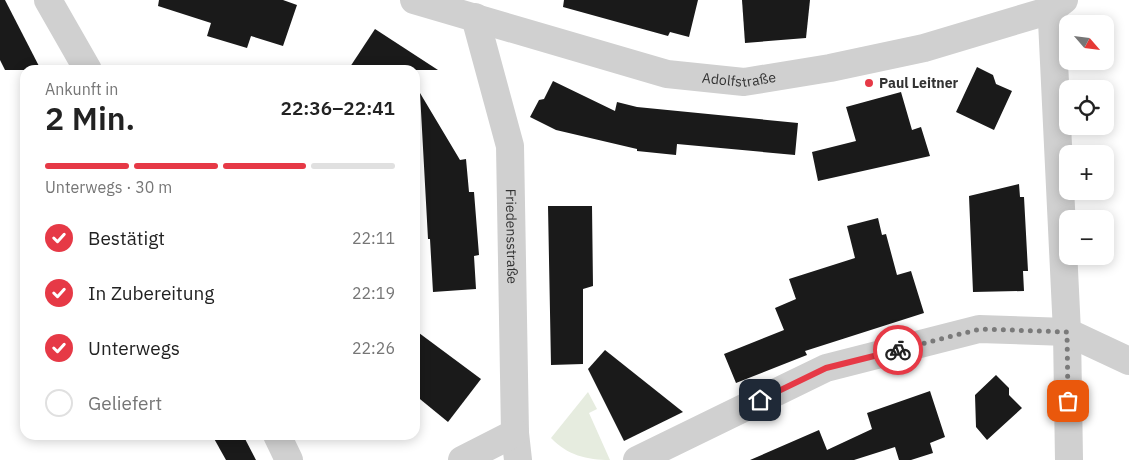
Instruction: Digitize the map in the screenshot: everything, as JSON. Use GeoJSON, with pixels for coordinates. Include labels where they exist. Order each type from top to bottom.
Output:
{"type":"FeatureCollection","features":[{"type":"Feature","properties":{"kind":"street"},"geometry":{"type":"LineString","coordinates":[[48,0],[85,65]]}},
{"type":"Feature","properties":{"kind":"street","name":"Adolfstraße"},"geometry":{"type":"LineString","coordinates":[[414,0],[667,74],[744,82],[830,68],[924,48],[1055,3]]}},
{"type":"Feature","properties":{"kind":"street"},"geometry":{"type":"LineString","coordinates":[[1055,3],[1067,332],[1069,460]]}},
{"type":"Feature","properties":{"kind":"street","name":"Friedensstraße"},"geometry":{"type":"LineString","coordinates":[[475,17],[510,146],[515,433],[518,460]]}},
{"type":"Feature","properties":{"kind":"street"},"geometry":{"type":"LineString","coordinates":[[637,460],[826,368],[980,329],[1067,332],[1129,361]]}},
{"type":"Feature","properties":{"kind":"street"},"geometry":{"type":"LineString","coordinates":[[462,460],[515,433]]}},
{"type":"Feature","properties":{"kind":"street"},"geometry":{"type":"LineString","coordinates":[[279,440],[289,460]]}},
{"type":"Feature","properties":{"kind":"shaded area"},"geometry":{"type":"Polygon","coordinates":[[[588,392],[597,409],[589,413],[610,460],[585,458],[564,449],[551,438],[588,392]]]}},
{"type":"Feature","properties":{"kind":"building"},"geometry":{"type":"Polygon","coordinates":[[[0,0],[5,0],[38,65],[20,65],[20,70],[5,70],[0,60],[0,0]]]}},
{"type":"Feature","properties":{"kind":"building"},"geometry":{"type":"Polygon","coordinates":[[[159,0],[283,0],[297,5],[283,46],[251,36],[247,48],[207,36],[211,23],[158,6],[159,0]]]}},
{"type":"Feature","properties":{"kind":"building"},"geometry":{"type":"Polygon","coordinates":[[[564,0],[698,0],[689,37],[670,32],[668,36],[563,7],[564,0]]]}},
{"type":"Feature","properties":{"kind":"building"},"geometry":{"type":"Polygon","coordinates":[[[742,0],[810,0],[806,38],[745,43],[742,0]]]}},
{"type":"Feature","properties":{"kind":"building"},"geometry":{"type":"Polygon","coordinates":[[[375,29],[438,70],[420,70],[420,65],[351,65],[375,29]]]}},
{"type":"Feature","properties":{"kind":"building"},"geometry":{"type":"Polygon","coordinates":[[[977,67],[993,75],[996,84],[1012,91],[994,130],[956,112],[977,67]]]}},
{"type":"Feature","properties":{"kind":"building"},"geometry":{"type":"Polygon","coordinates":[[[553,81],[615,111],[617,102],[637,107],[798,123],[795,155],[677,144],[676,155],[637,151],[637,149],[556,130],[530,117],[539,100],[544,99],[553,81]]]}},
{"type":"Feature","properties":{"kind":"building"},"geometry":{"type":"Polygon","coordinates":[[[901,92],[912,130],[921,127],[930,156],[818,181],[812,152],[856,141],[846,107],[901,92]]]}},
{"type":"Feature","properties":{"kind":"building"},"geometry":{"type":"Polygon","coordinates":[[[420,93],[460,160],[466,159],[469,192],[474,192],[479,255],[474,256],[476,289],[433,292],[430,239],[428,239],[420,93]]]}},
{"type":"Feature","properties":{"kind":"building"},"geometry":{"type":"Polygon","coordinates":[[[1019,184],[1020,197],[1024,197],[1028,271],[1023,271],[1024,291],[973,292],[969,196],[1019,184]]]}},
{"type":"Feature","properties":{"kind":"building"},"geometry":{"type":"Polygon","coordinates":[[[548,206],[592,206],[593,286],[583,289],[583,364],[551,365],[548,206]]]}},
{"type":"Feature","properties":{"kind":"building"},"geometry":{"type":"Polygon","coordinates":[[[878,218],[882,235],[886,234],[897,275],[911,271],[924,313],[805,351],[807,355],[736,383],[724,354],[784,330],[775,308],[796,299],[789,279],[855,258],[847,226],[878,218]]]}},
{"type":"Feature","properties":{"kind":"building"},"geometry":{"type":"Polygon","coordinates":[[[420,334],[481,379],[448,422],[420,399],[420,334]]]}},
{"type":"Feature","properties":{"kind":"building"},"geometry":{"type":"Polygon","coordinates":[[[605,350],[683,412],[624,441],[588,369],[605,350]]]}},
{"type":"Feature","properties":{"kind":"building"},"geometry":{"type":"Polygon","coordinates":[[[996,375],[1009,388],[1009,395],[1022,408],[987,440],[976,427],[975,395],[996,375]]]}},
{"type":"Feature","properties":{"kind":"building"},"geometry":{"type":"Polygon","coordinates":[[[930,391],[945,437],[930,443],[933,453],[911,460],[899,460],[895,447],[854,460],[750,460],[819,430],[827,450],[872,429],[867,413],[930,391]]]}},
{"type":"Feature","properties":{"kind":"building"},"geometry":{"type":"Polygon","coordinates":[[[215,440],[246,440],[256,460],[226,460],[215,440]]]}},
{"type":"Feature","properties":{"kind":"way so far"},"geometry":{"type":"LineString","coordinates":[[898,350],[980,329],[1067,332],[1068,401]]}},
{"type":"Feature","properties":{"kind":"place","name":"Paul Leitner"},"geometry":{"type":"Point","coordinates":[869,83]}},
{"type":"Feature","properties":{"kind":"route"},"geometry":{"type":"LineString","coordinates":[[760,400],[826,368],[898,350]]}}]}
